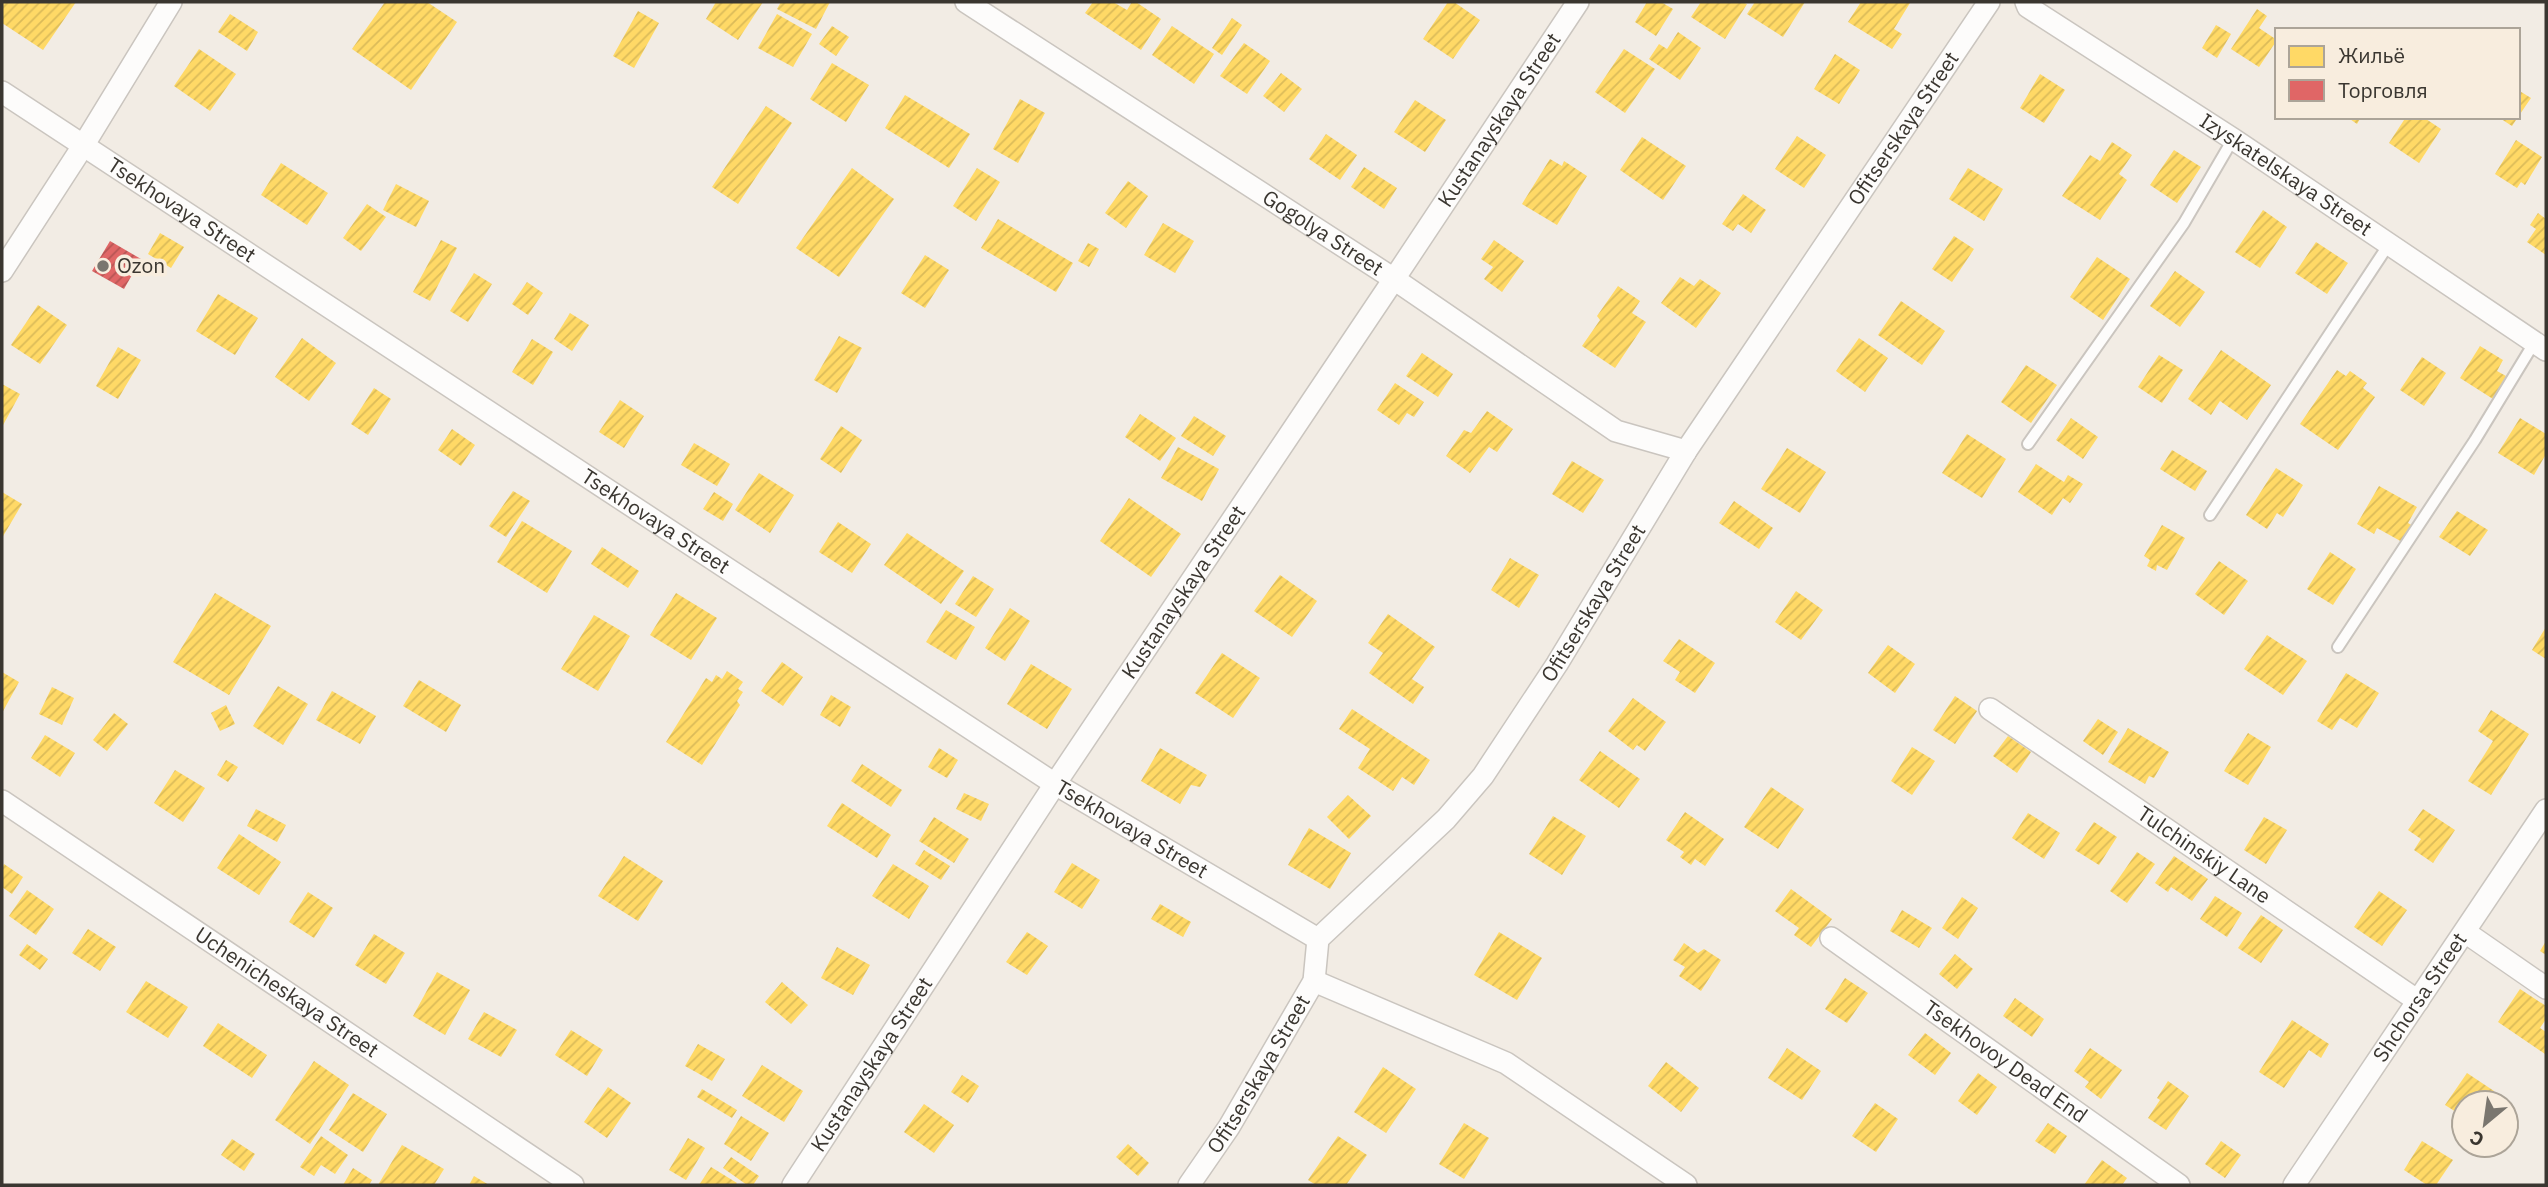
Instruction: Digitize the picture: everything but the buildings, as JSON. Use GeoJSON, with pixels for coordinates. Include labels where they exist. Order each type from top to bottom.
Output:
{"type":"FeatureCollection","features":[{"type":"Feature","properties":{"kind":"street"},"geometry":{"type":"LineString","coordinates":[[2,271],[171,2]]}},
{"type":"Feature","properties":{"kind":"street","name":"Gogolya Street"},"geometry":{"type":"LineString","coordinates":[[966,2],[1394,279],[1616,431],[1686,451]]}},
{"type":"Feature","properties":{"kind":"street","name":"Kustanayskaya Street"},"geometry":{"type":"LineString","coordinates":[[793,1185],[1055,784],[1578,2]]}},
{"type":"Feature","properties":{"kind":"street","name":"Ofitserskaya Street"},"geometry":{"type":"LineString","coordinates":[[1189,1185],[1229,1127],[1314,981],[1318,939],[1446,819],[1483,776],[1557,664],[1686,451],[1989,2]]}},
{"type":"Feature","properties":{"kind":"street","name":"Izyskatelskaya Street"},"geometry":{"type":"LineString","coordinates":[[2025,2],[2028,7],[2233,139],[2540,347]]}},
{"type":"Feature","properties":{"kind":"street","name":"Tsekhovaya Street"},"geometry":{"type":"LineString","coordinates":[[2,92],[1055,784],[1318,939]]}},
{"type":"Feature","properties":{"kind":"street","name":"Tulchinskiy Lane"},"geometry":{"type":"LineString","coordinates":[[1990,709],[2418,1001]]}},
{"type":"Feature","properties":{"kind":"street","name":"Uchenicheskaya Street"},"geometry":{"type":"LineString","coordinates":[[2,801],[573,1185]]}},
{"type":"Feature","properties":{"kind":"street","name":"Shchorsa Street"},"geometry":{"type":"LineString","coordinates":[[2294,1185],[2546,810]]}},
{"type":"Feature","properties":{"kind":"street"},"geometry":{"type":"LineString","coordinates":[[2465,932],[2546,988]]}},
{"type":"Feature","properties":{"kind":"street","name":"Tsekhovoy Dead End"},"geometry":{"type":"LineString","coordinates":[[1831,938],[2179,1185]]}},
{"type":"Feature","properties":{"kind":"street"},"geometry":{"type":"LineString","coordinates":[[1314,981],[1506,1063],[1686,1185]]}},
{"type":"Feature","properties":{"kind":"lane"},"geometry":{"type":"LineString","coordinates":[[2028,444],[2184,223],[2233,139]]}},
{"type":"Feature","properties":{"kind":"lane"},"geometry":{"type":"LineString","coordinates":[[2210,515],[2389,244]]}},
{"type":"Feature","properties":{"kind":"lane"},"geometry":{"type":"LineString","coordinates":[[2339,646],[2474,440],[2540,347]]}},
{"type":"Feature","properties":{"kind":"place","name":"Ozon"},"geometry":{"type":"Point","coordinates":[103,266]}}]}
